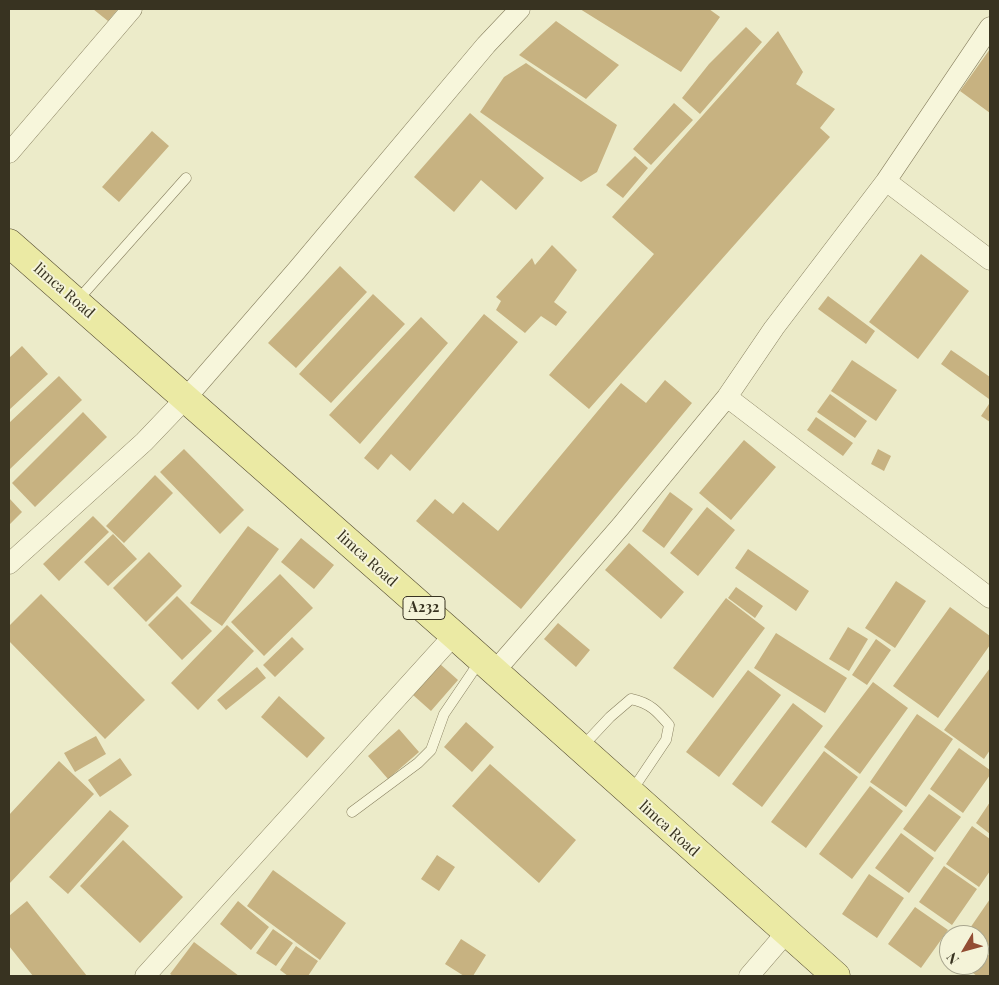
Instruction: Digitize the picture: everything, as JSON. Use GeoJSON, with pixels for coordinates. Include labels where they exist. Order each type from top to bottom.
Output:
{"type":"FeatureCollection","features":[{"type":"Feature","properties":{"kind":"main road","name":"limca Road"},"geometry":{"type":"LineString","coordinates":[[9,242],[836,976]]}},
{"type":"Feature","properties":{"kind":"street"},"geometry":{"type":"LineString","coordinates":[[9,153],[132,9]]}},
{"type":"Feature","properties":{"kind":"street"},"geometry":{"type":"LineString","coordinates":[[9,564],[144,442],[186,398],[297,270],[486,45],[520,9]]}},
{"type":"Feature","properties":{"kind":"street"},"geometry":{"type":"LineString","coordinates":[[488,666],[621,526],[727,397],[774,328],[886,181],[990,27]]}},
{"type":"Feature","properties":{"kind":"street"},"geometry":{"type":"LineString","coordinates":[[886,181],[990,260]]}},
{"type":"Feature","properties":{"kind":"street"},"geometry":{"type":"LineString","coordinates":[[727,397],[990,598]]}},
{"type":"Feature","properties":{"kind":"street"},"geometry":{"type":"LineString","coordinates":[[145,976],[454,636]]}},
{"type":"Feature","properties":{"kind":"street"},"geometry":{"type":"LineString","coordinates":[[749,976],[786,933]]}},
{"type":"Feature","properties":{"kind":"lane"},"geometry":{"type":"LineString","coordinates":[[76,302],[186,178]]}},
{"type":"Feature","properties":{"kind":"lane"},"geometry":{"type":"LineString","coordinates":[[352,812],[418,763],[431,750],[444,714],[488,666]]}},
{"type":"Feature","properties":{"kind":"lane"},"geometry":{"type":"LineString","coordinates":[[580,749],[610,717],[631,700],[645,702],[660,715],[669,725],[666,740],[630,794]]}},
{"type":"Feature","properties":{"kind":"building"},"geometry":{"type":"Polygon","coordinates":[[[93,9],[118,9],[108,21],[93,9]]]}},
{"type":"Feature","properties":{"kind":"building"},"geometry":{"type":"Polygon","coordinates":[[[580,9],[709,9],[720,17],[681,72],[580,9]]]}},
{"type":"Feature","properties":{"kind":"building"},"geometry":{"type":"Polygon","coordinates":[[[556,21],[619,65],[586,99],[519,55],[556,21]]]}},
{"type":"Feature","properties":{"kind":"building"},"geometry":{"type":"Polygon","coordinates":[[[746,27],[762,42],[700,114],[682,98],[709,64],[746,27]]]}},
{"type":"Feature","properties":{"kind":"building"},"geometry":{"type":"Polygon","coordinates":[[[778,31],[803,72],[796,84],[835,109],[820,128],[830,137],[589,409],[549,375],[654,254],[612,217],[778,31]]]}},
{"type":"Feature","properties":{"kind":"building"},"geometry":{"type":"Polygon","coordinates":[[[990,49],[990,113],[960,91],[990,49]]]}},
{"type":"Feature","properties":{"kind":"building"},"geometry":{"type":"Polygon","coordinates":[[[526,63],[617,125],[597,172],[581,182],[480,112],[504,77],[526,63]]]}},
{"type":"Feature","properties":{"kind":"building"},"geometry":{"type":"Polygon","coordinates":[[[674,103],[693,120],[651,165],[633,149],[674,103]]]}},
{"type":"Feature","properties":{"kind":"building"},"geometry":{"type":"Polygon","coordinates":[[[470,113],[544,178],[516,210],[481,180],[454,212],[414,177],[470,113]]]}},
{"type":"Feature","properties":{"kind":"building"},"geometry":{"type":"Polygon","coordinates":[[[152,131],[169,146],[119,202],[102,187],[152,131]]]}},
{"type":"Feature","properties":{"kind":"building"},"geometry":{"type":"Polygon","coordinates":[[[635,156],[648,168],[623,198],[606,185],[635,156]]]}},
{"type":"Feature","properties":{"kind":"building"},"geometry":{"type":"Polygon","coordinates":[[[552,245],[577,270],[554,302],[567,312],[556,326],[541,316],[525,333],[496,310],[501,301],[496,297],[532,258],[535,265],[552,245]]]}},
{"type":"Feature","properties":{"kind":"building"},"geometry":{"type":"Polygon","coordinates":[[[921,254],[969,291],[918,359],[869,322],[921,254]]]}},
{"type":"Feature","properties":{"kind":"building"},"geometry":{"type":"Polygon","coordinates":[[[340,266],[367,292],[296,368],[268,343],[340,266]]]}},
{"type":"Feature","properties":{"kind":"building"},"geometry":{"type":"Polygon","coordinates":[[[373,294],[405,324],[331,403],[299,374],[373,294]]]}},
{"type":"Feature","properties":{"kind":"building"},"geometry":{"type":"Polygon","coordinates":[[[828,296],[875,331],[866,344],[818,309],[828,296]]]}},
{"type":"Feature","properties":{"kind":"building"},"geometry":{"type":"Polygon","coordinates":[[[484,314],[518,342],[410,471],[391,454],[378,470],[364,458],[484,314]]]}},
{"type":"Feature","properties":{"kind":"building"},"geometry":{"type":"Polygon","coordinates":[[[421,317],[448,343],[360,444],[329,415],[421,317]]]}},
{"type":"Feature","properties":{"kind":"building"},"geometry":{"type":"Polygon","coordinates":[[[22,346],[48,374],[9,410],[9,358],[22,346]]]}},
{"type":"Feature","properties":{"kind":"building"},"geometry":{"type":"Polygon","coordinates":[[[951,350],[990,377],[989,399],[941,364],[951,350]]]}},
{"type":"Feature","properties":{"kind":"building"},"geometry":{"type":"Polygon","coordinates":[[[852,360],[897,390],[876,421],[831,391],[852,360]]]}},
{"type":"Feature","properties":{"kind":"building"},"geometry":{"type":"Polygon","coordinates":[[[59,376],[82,400],[10,469],[9,423],[59,376]]]}},
{"type":"Feature","properties":{"kind":"building"},"geometry":{"type":"Polygon","coordinates":[[[665,380],[692,403],[521,609],[416,521],[435,499],[453,514],[463,502],[498,531],[621,383],[646,403],[665,380]]]}},
{"type":"Feature","properties":{"kind":"building"},"geometry":{"type":"Polygon","coordinates":[[[830,394],[867,421],[855,438],[817,412],[830,394]]]}},
{"type":"Feature","properties":{"kind":"building"},"geometry":{"type":"Polygon","coordinates":[[[990,405],[990,422],[981,416],[990,405]]]}},
{"type":"Feature","properties":{"kind":"building"},"geometry":{"type":"Polygon","coordinates":[[[83,412],[107,437],[35,507],[12,483],[83,412]]]}},
{"type":"Feature","properties":{"kind":"building"},"geometry":{"type":"Polygon","coordinates":[[[816,417],[853,443],[843,456],[807,430],[816,417]]]}},
{"type":"Feature","properties":{"kind":"building"},"geometry":{"type":"Polygon","coordinates":[[[744,440],[776,467],[731,520],[699,493],[744,440]]]}},
{"type":"Feature","properties":{"kind":"building"},"geometry":{"type":"Polygon","coordinates":[[[184,449],[244,510],[220,534],[160,472],[184,449]]]}},
{"type":"Feature","properties":{"kind":"building"},"geometry":{"type":"Polygon","coordinates":[[[878,449],[891,456],[884,471],[871,464],[878,449]]]}},
{"type":"Feature","properties":{"kind":"building"},"geometry":{"type":"Polygon","coordinates":[[[155,475],[173,493],[124,543],[106,526],[155,475]]]}},
{"type":"Feature","properties":{"kind":"building"},"geometry":{"type":"Polygon","coordinates":[[[670,492],[693,509],[664,548],[642,531],[670,492]]]}},
{"type":"Feature","properties":{"kind":"building"},"geometry":{"type":"Polygon","coordinates":[[[9,498],[22,512],[9,525],[9,498]]]}},
{"type":"Feature","properties":{"kind":"building"},"geometry":{"type":"Polygon","coordinates":[[[707,507],[735,530],[698,576],[670,553],[707,507]]]}},
{"type":"Feature","properties":{"kind":"building"},"geometry":{"type":"Polygon","coordinates":[[[93,516],[109,532],[59,581],[43,564],[93,516]]]}},
{"type":"Feature","properties":{"kind":"building"},"geometry":{"type":"Polygon","coordinates":[[[248,526],[279,549],[222,626],[190,603],[248,526]]]}},
{"type":"Feature","properties":{"kind":"building"},"geometry":{"type":"Polygon","coordinates":[[[113,534],[137,559],[108,586],[84,562],[113,534]]]}},
{"type":"Feature","properties":{"kind":"building"},"geometry":{"type":"Polygon","coordinates":[[[301,538],[334,565],[314,589],[281,562],[301,538]]]}},
{"type":"Feature","properties":{"kind":"building"},"geometry":{"type":"Polygon","coordinates":[[[629,543],[684,592],[661,619],[605,570],[629,543]]]}},
{"type":"Feature","properties":{"kind":"building"},"geometry":{"type":"Polygon","coordinates":[[[748,549],[809,591],[796,611],[735,568],[748,549]]]}},
{"type":"Feature","properties":{"kind":"building"},"geometry":{"type":"Polygon","coordinates":[[[149,552],[182,586],[146,622],[113,588],[149,552]]]}},
{"type":"Feature","properties":{"kind":"building"},"geometry":{"type":"Polygon","coordinates":[[[280,574],[313,608],[264,656],[231,622],[280,574]]]}},
{"type":"Feature","properties":{"kind":"building"},"geometry":{"type":"Polygon","coordinates":[[[896,581],[926,601],[895,648],[865,628],[896,581]]]}},
{"type":"Feature","properties":{"kind":"building"},"geometry":{"type":"Polygon","coordinates":[[[736,587],[763,606],[755,618],[728,598],[736,587]]]}},
{"type":"Feature","properties":{"kind":"building"},"geometry":{"type":"Polygon","coordinates":[[[41,594],[145,700],[105,739],[9,641],[9,626],[41,594]]]}},
{"type":"Feature","properties":{"kind":"building"},"geometry":{"type":"Polygon","coordinates":[[[177,596],[212,631],[182,660],[148,625],[177,596]]]}},
{"type":"Feature","properties":{"kind":"building"},"geometry":{"type":"Polygon","coordinates":[[[726,598],[765,628],[713,698],[673,668],[726,598]]]}},
{"type":"Feature","properties":{"kind":"building"},"geometry":{"type":"Polygon","coordinates":[[[950,607],[990,636],[990,645],[938,718],[893,686],[950,607]]]}},
{"type":"Feature","properties":{"kind":"building"},"geometry":{"type":"Polygon","coordinates":[[[558,623],[590,650],[576,667],[544,639],[558,623]]]}},
{"type":"Feature","properties":{"kind":"building"},"geometry":{"type":"Polygon","coordinates":[[[227,625],[254,651],[198,710],[171,683],[227,625]]]}},
{"type":"Feature","properties":{"kind":"building"},"geometry":{"type":"Polygon","coordinates":[[[848,627],[868,639],[849,671],[829,659],[848,627]]]}},
{"type":"Feature","properties":{"kind":"building"},"geometry":{"type":"Polygon","coordinates":[[[776,633],[847,678],[825,713],[754,668],[776,633]]]}},
{"type":"Feature","properties":{"kind":"building"},"geometry":{"type":"Polygon","coordinates":[[[292,637],[304,649],[275,677],[263,665],[292,637]]]}},
{"type":"Feature","properties":{"kind":"building"},"geometry":{"type":"Polygon","coordinates":[[[876,639],[891,650],[867,685],[852,675],[876,639]]]}},
{"type":"Feature","properties":{"kind":"building"},"geometry":{"type":"Polygon","coordinates":[[[440,664],[458,680],[431,711],[413,695],[440,664]]]}},
{"type":"Feature","properties":{"kind":"building"},"geometry":{"type":"Polygon","coordinates":[[[257,667],[266,678],[226,710],[217,700],[257,667]]]}},
{"type":"Feature","properties":{"kind":"building"},"geometry":{"type":"Polygon","coordinates":[[[990,668],[990,750],[984,759],[944,730],[990,668]]]}},
{"type":"Feature","properties":{"kind":"building"},"geometry":{"type":"Polygon","coordinates":[[[748,670],[781,695],[719,777],[686,752],[748,670]]]}},
{"type":"Feature","properties":{"kind":"building"},"geometry":{"type":"Polygon","coordinates":[[[873,682],[908,708],[860,774],[824,747],[873,682]]]}},
{"type":"Feature","properties":{"kind":"building"},"geometry":{"type":"Polygon","coordinates":[[[279,696],[325,738],[307,758],[261,717],[279,696]]]}},
{"type":"Feature","properties":{"kind":"building"},"geometry":{"type":"Polygon","coordinates":[[[793,703],[823,726],[762,807],[732,784],[793,703]]]}},
{"type":"Feature","properties":{"kind":"building"},"geometry":{"type":"Polygon","coordinates":[[[917,714],[953,739],[906,807],[870,782],[917,714]]]}},
{"type":"Feature","properties":{"kind":"building"},"geometry":{"type":"Polygon","coordinates":[[[466,722],[494,747],[472,772],[444,747],[466,722]]]}},
{"type":"Feature","properties":{"kind":"building"},"geometry":{"type":"Polygon","coordinates":[[[399,729],[419,752],[388,779],[368,756],[399,729]]]}},
{"type":"Feature","properties":{"kind":"building"},"geometry":{"type":"Polygon","coordinates":[[[96,736],[106,754],[75,772],[64,753],[96,736]]]}},
{"type":"Feature","properties":{"kind":"building"},"geometry":{"type":"Polygon","coordinates":[[[959,748],[990,770],[990,775],[963,813],[930,789],[959,748]]]}},
{"type":"Feature","properties":{"kind":"building"},"geometry":{"type":"Polygon","coordinates":[[[824,751],[858,777],[806,848],[771,822],[824,751]]]}},
{"type":"Feature","properties":{"kind":"building"},"geometry":{"type":"Polygon","coordinates":[[[120,758],[132,775],[100,797],[88,780],[120,758]]]}},
{"type":"Feature","properties":{"kind":"building"},"geometry":{"type":"Polygon","coordinates":[[[59,761],[94,794],[9,884],[9,815],[59,761]]]}},
{"type":"Feature","properties":{"kind":"building"},"geometry":{"type":"Polygon","coordinates":[[[490,764],[576,840],[539,883],[452,806],[490,764]]]}},
{"type":"Feature","properties":{"kind":"building"},"geometry":{"type":"Polygon","coordinates":[[[870,786],[903,811],[852,879],[819,854],[870,786]]]}},
{"type":"Feature","properties":{"kind":"building"},"geometry":{"type":"Polygon","coordinates":[[[929,794],[961,817],[935,852],[903,829],[929,794]]]}},
{"type":"Feature","properties":{"kind":"building"},"geometry":{"type":"Polygon","coordinates":[[[990,802],[990,834],[976,823],[990,802]]]}},
{"type":"Feature","properties":{"kind":"building"},"geometry":{"type":"Polygon","coordinates":[[[110,810],[129,826],[68,894],[49,877],[110,810]]]}},
{"type":"Feature","properties":{"kind":"building"},"geometry":{"type":"Polygon","coordinates":[[[972,826],[990,839],[990,871],[979,887],[946,864],[972,826]]]}},
{"type":"Feature","properties":{"kind":"building"},"geometry":{"type":"Polygon","coordinates":[[[901,833],[934,858],[909,893],[875,868],[901,833]]]}},
{"type":"Feature","properties":{"kind":"building"},"geometry":{"type":"Polygon","coordinates":[[[123,840],[183,897],[140,943],[80,886],[123,840]]]}},
{"type":"Feature","properties":{"kind":"building"},"geometry":{"type":"Polygon","coordinates":[[[437,855],[455,867],[439,891],[421,879],[437,855]]]}},
{"type":"Feature","properties":{"kind":"building"},"geometry":{"type":"Polygon","coordinates":[[[944,866],[977,889],[952,925],[919,902],[944,866]]]}},
{"type":"Feature","properties":{"kind":"building"},"geometry":{"type":"Polygon","coordinates":[[[273,870],[346,923],[320,960],[247,906],[273,870]]]}},
{"type":"Feature","properties":{"kind":"building"},"geometry":{"type":"Polygon","coordinates":[[[869,874],[904,898],[877,938],[842,914],[869,874]]]}},
{"type":"Feature","properties":{"kind":"building"},"geometry":{"type":"Polygon","coordinates":[[[990,899],[990,947],[989,925],[972,925],[990,899]]]}},
{"type":"Feature","properties":{"kind":"building"},"geometry":{"type":"Polygon","coordinates":[[[27,901],[87,976],[33,976],[9,946],[9,916],[27,901]]]}},
{"type":"Feature","properties":{"kind":"building"},"geometry":{"type":"Polygon","coordinates":[[[238,901],[269,927],[251,950],[220,924],[238,901]]]}},
{"type":"Feature","properties":{"kind":"building"},"geometry":{"type":"Polygon","coordinates":[[[915,907],[941,925],[939,925],[939,943],[921,968],[888,944],[915,907]]]}},
{"type":"Feature","properties":{"kind":"building"},"geometry":{"type":"Polygon","coordinates":[[[273,929],[293,943],[276,966],[256,953],[273,929]]]}},
{"type":"Feature","properties":{"kind":"building"},"geometry":{"type":"Polygon","coordinates":[[[461,939],[486,955],[473,976],[464,976],[445,964],[461,939]]]}},
{"type":"Feature","properties":{"kind":"building"},"geometry":{"type":"Polygon","coordinates":[[[194,942],[239,976],[173,976],[170,974],[194,942]]]}},
{"type":"Feature","properties":{"kind":"building"},"geometry":{"type":"Polygon","coordinates":[[[296,946],[318,961],[308,976],[288,976],[280,970],[296,946]]]}},
{"type":"Feature","properties":{"kind":"building"},"geometry":{"type":"Polygon","coordinates":[[[989,955],[990,976],[976,975],[989,975],[989,955]]]}}]}
